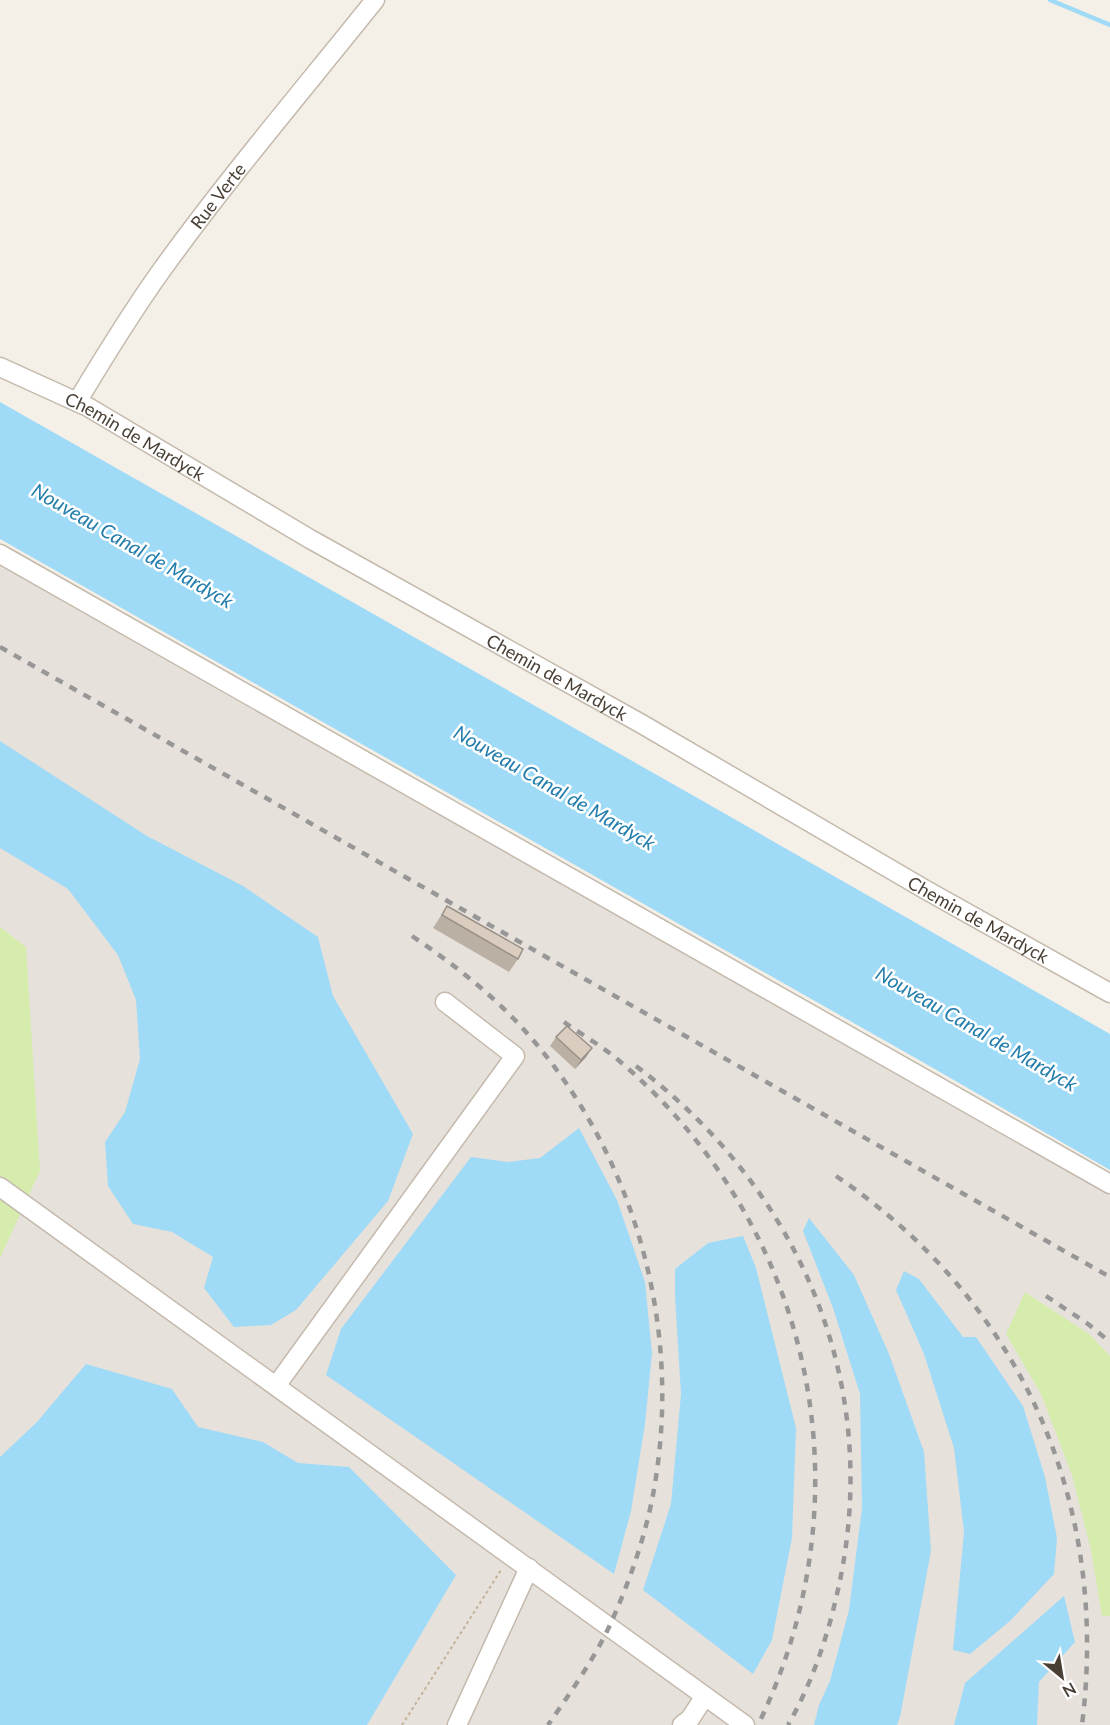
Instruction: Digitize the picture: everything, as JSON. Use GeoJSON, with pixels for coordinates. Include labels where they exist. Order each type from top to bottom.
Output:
{"type":"FeatureCollection","features":[{"type":"Feature","properties":{"kind":"street","name":"Rue Verte"},"geometry":{"type":"LineString","coordinates":[[77,402],[117,335],[161,272],[249,154],[375,0]]}},
{"type":"Feature","properties":{"kind":"street","name":"Chemin de Mardyck"},"geometry":{"type":"LineString","coordinates":[[0,367],[77,402],[143,439],[310,539],[640,723],[966,913],[1110,993]]}},
{"type":"Feature","properties":{"kind":"street"},"geometry":{"type":"LineString","coordinates":[[0,554],[1110,1184]]}},
{"type":"Feature","properties":{"kind":"street"},"geometry":{"type":"LineString","coordinates":[[276,1386],[514,1056],[445,1002]]}},
{"type":"Feature","properties":{"kind":"street"},"geometry":{"type":"LineString","coordinates":[[0,1187],[745,1725]]}},
{"type":"Feature","properties":{"kind":"street"},"geometry":{"type":"LineString","coordinates":[[457,1725],[529,1568]]}},
{"type":"Feature","properties":{"kind":"street"},"geometry":{"type":"LineString","coordinates":[[681,1725],[690,1719],[705,1696]]}},
{"type":"Feature","properties":{"kind":"path"},"geometry":{"type":"LineString","coordinates":[[402,1725],[511,1555]]}},
{"type":"Feature","properties":{"kind":"shaded area"},"geometry":{"type":"Polygon","coordinates":[[[0,566],[1110,1195],[1110,1725],[0,1725],[0,566]]]}},
{"type":"Feature","properties":{"kind":"green space"},"geometry":{"type":"Polygon","coordinates":[[[0,927],[26,947],[40,1171],[0,1258],[0,927]]]}},
{"type":"Feature","properties":{"kind":"green space"},"geometry":{"type":"Polygon","coordinates":[[[1025,1292],[1089,1334],[1110,1356],[1110,1616],[1102,1616],[1091,1550],[1072,1475],[1041,1394],[1006,1334],[1025,1292]]]}},
{"type":"Feature","properties":{"kind":"water","name":"Nouveau Canal de Mardyck"},"geometry":{"type":"Polygon","coordinates":[[[0,402],[1110,1034],[1110,1170],[0,539],[0,402]]]}},
{"type":"Feature","properties":{"kind":"water"},"geometry":{"type":"Polygon","coordinates":[[[0,741],[147,836],[243,886],[318,937],[333,996],[413,1134],[388,1201],[296,1310],[271,1325],[234,1327],[204,1288],[213,1257],[172,1232],[133,1224],[108,1186],[105,1142],[125,1112],[140,1059],[136,1000],[118,955],[68,889],[0,848],[0,741]]]}},
{"type":"Feature","properties":{"kind":"water"},"geometry":{"type":"Polygon","coordinates":[[[579,1128],[617,1200],[645,1282],[652,1353],[645,1424],[631,1511],[614,1574],[326,1375],[341,1329],[471,1157],[508,1162],[540,1158],[579,1128]]]}},
{"type":"Feature","properties":{"kind":"water"},"geometry":{"type":"Polygon","coordinates":[[[809,1218],[854,1275],[889,1354],[924,1452],[931,1551],[897,1725],[814,1725],[819,1705],[830,1681],[849,1610],[862,1508],[860,1394],[833,1308],[803,1231],[809,1218]]]}},
{"type":"Feature","properties":{"kind":"water"},"geometry":{"type":"Polygon","coordinates":[[[743,1236],[756,1268],[796,1428],[792,1538],[772,1640],[753,1674],[643,1590],[671,1504],[681,1394],[675,1269],[708,1243],[743,1236]]]}},
{"type":"Feature","properties":{"kind":"water"},"geometry":{"type":"Polygon","coordinates":[[[904,1271],[919,1279],[963,1337],[976,1337],[1023,1406],[1045,1477],[1057,1538],[1054,1574],[1010,1621],[970,1654],[953,1650],[964,1532],[954,1448],[924,1354],[896,1290],[904,1271]]]}},
{"type":"Feature","properties":{"kind":"water"},"geometry":{"type":"Polygon","coordinates":[[[86,1364],[172,1389],[198,1427],[263,1442],[298,1463],[349,1467],[456,1575],[367,1725],[0,1725],[0,1457],[37,1422],[86,1364]]]}},
{"type":"Feature","properties":{"kind":"water"},"geometry":{"type":"Polygon","coordinates":[[[1064,1596],[1075,1642],[1039,1682],[1037,1725],[954,1725],[965,1683],[1064,1596]]]}},
{"type":"Feature","properties":{"kind":"building"},"geometry":{"type":"Polygon","coordinates":[[[447,906],[523,949],[518,959],[442,915],[447,906]]]}},
{"type":"Feature","properties":{"kind":"building"},"geometry":{"type":"Polygon","coordinates":[[[567,1026],[592,1048],[581,1060],[556,1037],[567,1026]]]}},
{"type":"Feature","properties":{"kind":"waterway"},"geometry":{"type":"LineString","coordinates":[[1050,0],[1110,25]]}},
{"type":"Feature","properties":{"kind":"railway"},"geometry":{"type":"LineString","coordinates":[[0,647],[1110,1277]]}},
{"type":"Feature","properties":{"kind":"railway"},"geometry":{"type":"LineString","coordinates":[[412,936],[478,985],[514,1019],[554,1066],[587,1117],[615,1171],[636,1228],[652,1288],[660,1348],[662,1409],[657,1470],[650,1510],[633,1569],[610,1625],[589,1664],[548,1725]]}},
{"type":"Feature","properties":{"kind":"railway"},"geometry":{"type":"LineString","coordinates":[[564,1022],[616,1058],[683,1125],[737,1200],[777,1281],[803,1367],[815,1456],[811,1546],[792,1637],[758,1725]]}},
{"type":"Feature","properties":{"kind":"railway"},"geometry":{"type":"LineString","coordinates":[[636,1066],[694,1116],[744,1172],[785,1234],[817,1300],[838,1370],[849,1443],[849,1518],[837,1594],[828,1628],[811,1678],[788,1725]]}},
{"type":"Feature","properties":{"kind":"railway"},"geometry":{"type":"LineString","coordinates":[[836,1176],[901,1226],[956,1283],[1003,1346],[1039,1414],[1065,1486],[1081,1563],[1087,1643],[1082,1725]]}},
{"type":"Feature","properties":{"kind":"railway"},"geometry":{"type":"LineString","coordinates":[[1046,1296],[1110,1342]]}}]}
